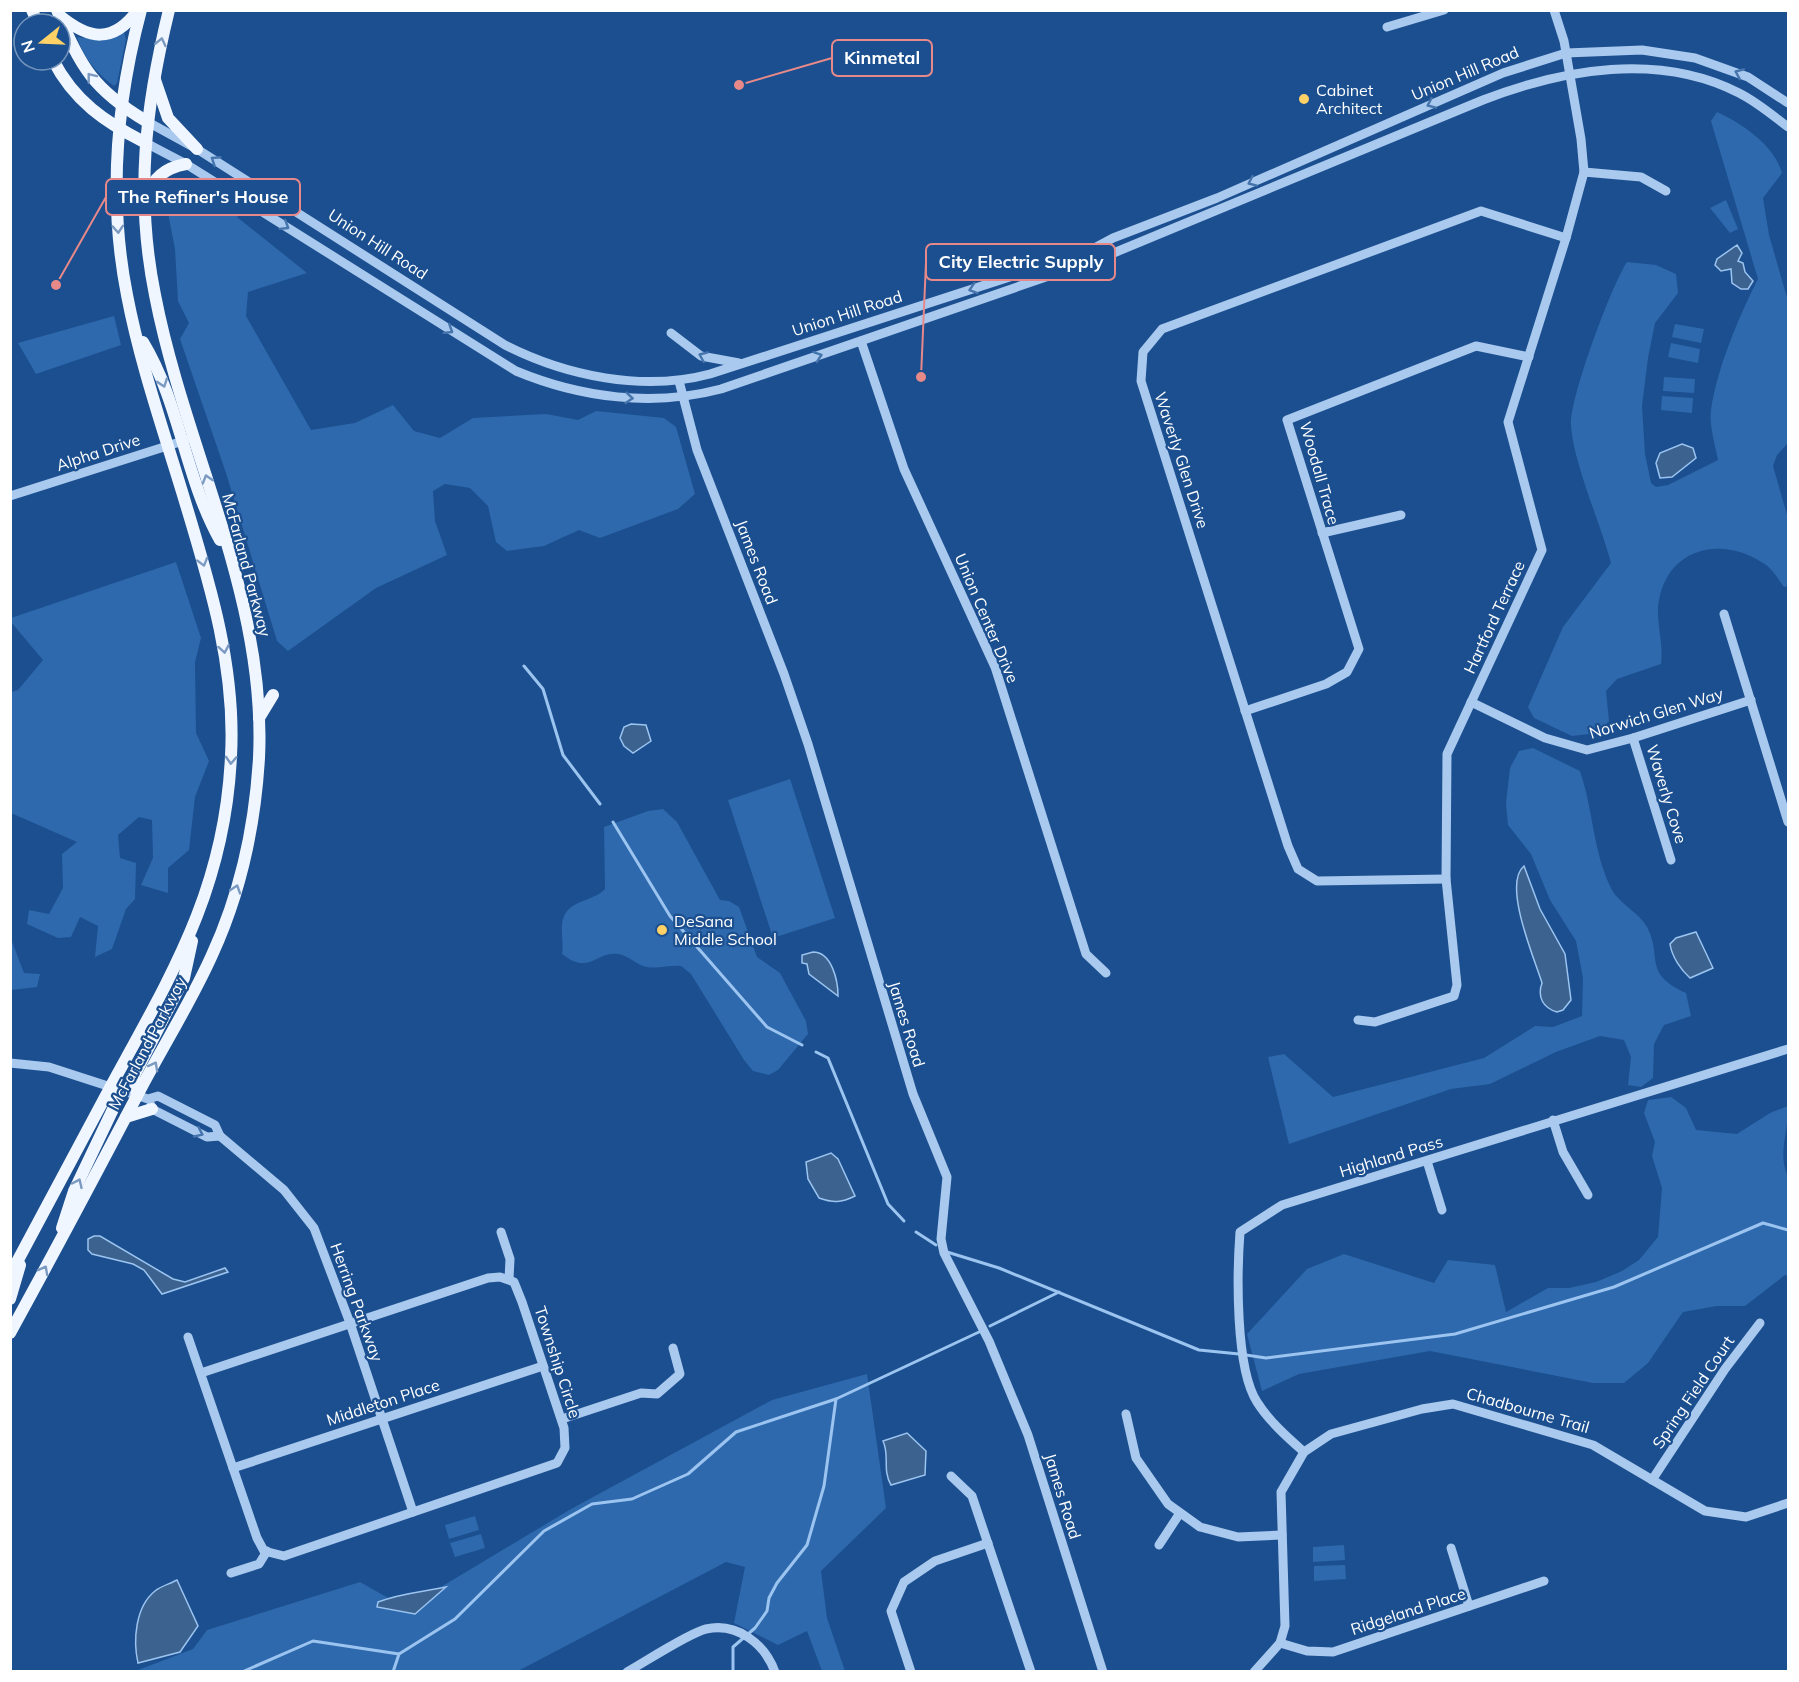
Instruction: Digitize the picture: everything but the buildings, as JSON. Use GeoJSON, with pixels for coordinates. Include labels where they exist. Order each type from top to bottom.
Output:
{"type":"FeatureCollection","features":[{"type":"Feature","properties":{"kind":"main road"},"geometry":{"type":"LineString","coordinates":[[72,24],[80,30],[104,36],[122,28],[140,10]]}},
{"type":"Feature","properties":{"kind":"main road","name":"McFarland Parkway"},"geometry":{"type":"LineString","coordinates":[[10,1275],[194,928],[212,873],[224,824],[231,754],[231,702],[218,615],[135,332],[119,238],[116,181],[118,129],[128,63],[140,10]]}},
{"type":"Feature","properties":{"kind":"main road","name":"McFarland Parkway"},"geometry":{"type":"LineString","coordinates":[[10,1333],[126,1117],[146,1101],[211,957],[231,904],[245,858],[254,807],[259,719],[250,636],[230,555],[155,299],[144,199],[146,121],[169,10]]}},
{"type":"Feature","properties":{"kind":"main road","name":"Union Hill Road"},"geometry":{"type":"LineString","coordinates":[[72,42],[85,69],[105,94],[146,121]]}},
{"type":"Feature","properties":{"kind":"main road","name":"Union Hill Road"},"geometry":{"type":"LineString","coordinates":[[61,72],[77,96],[118,129],[144,142]]}},
{"type":"Feature","properties":{"kind":"main road"},"geometry":{"type":"LineString","coordinates":[[154,74],[160,99],[168,118],[197,149]]}},
{"type":"Feature","properties":{"kind":"main road"},"geometry":{"type":"LineString","coordinates":[[144,199],[156,177],[165,171],[186,164]]}},
{"type":"Feature","properties":{"kind":"main road"},"geometry":{"type":"LineString","coordinates":[[135,332],[162,379],[207,516],[230,555]]}},
{"type":"Feature","properties":{"kind":"main road"},"geometry":{"type":"LineString","coordinates":[[259,719],[273,695]]}},
{"type":"Feature","properties":{"kind":"main road"},"geometry":{"type":"LineString","coordinates":[[126,1117],[146,1101],[134,1076],[184,978],[194,928]]}},
{"type":"Feature","properties":{"kind":"main road"},"geometry":{"type":"LineString","coordinates":[[61,1238],[65,1213],[115,1105],[111,1087]]}},
{"type":"Feature","properties":{"kind":"main road"},"geometry":{"type":"LineString","coordinates":[[10,1299],[21,1254]]}},
{"type":"Feature","properties":{"kind":"street"},"geometry":{"type":"LineString","coordinates":[[1387,27],[1444,10]]}},
{"type":"Feature","properties":{"kind":"street","name":"Hartford Terrace"},"geometry":{"type":"LineString","coordinates":[[1358,1020],[1375,1022],[1454,996],[1457,985],[1446,879],[1447,754],[1542,550],[1508,422],[1566,238],[1584,172],[1566,53],[1560,22],[1554,10]]}},
{"type":"Feature","properties":{"kind":"street","name":"Union Hill Road"},"geometry":{"type":"LineString","coordinates":[[146,121],[197,149],[525,355],[577,372],[607,377],[679,381],[742,364],[1087,252],[1113,238],[1217,198],[1503,73],[1566,53],[1642,50],[1695,58],[1748,77],[1788,104]]}},
{"type":"Feature","properties":{"kind":"street","name":"Union Hill Road"},"geometry":{"type":"LineString","coordinates":[[144,142],[186,164],[516,371],[567,388],[647,400],[683,398],[721,389],[1104,257],[1509,90],[1570,75],[1628,68],[1653,69],[1687,76],[1737,92],[1788,127]]}},
{"type":"Feature","properties":{"kind":"street"},"geometry":{"type":"LineString","coordinates":[[1584,172],[1641,177],[1666,191]]}},
{"type":"Feature","properties":{"kind":"street","name":"Waverly Glen Drive"},"geometry":{"type":"LineString","coordinates":[[1446,879],[1317,881],[1298,869],[1288,846],[1141,381],[1143,352],[1162,329],[1481,211],[1566,238]]}},
{"type":"Feature","properties":{"kind":"street"},"geometry":{"type":"LineString","coordinates":[[671,333],[700,356],[742,364]]}},
{"type":"Feature","properties":{"kind":"street","name":"Union Center Drive"},"geometry":{"type":"LineString","coordinates":[[861,341],[904,469],[995,667],[1086,954],[1106,974]]}},
{"type":"Feature","properties":{"kind":"street","name":"Woodall Trace"},"geometry":{"type":"LineString","coordinates":[[1245,711],[1326,684],[1347,672],[1359,649],[1287,420],[1476,346],[1529,357]]}},
{"type":"Feature","properties":{"kind":"street","name":"James Road"},"geometry":{"type":"LineString","coordinates":[[679,381],[697,450],[747,576],[808,744],[910,1083],[947,1178],[941,1239],[944,1253],[998,1360],[1028,1435],[1103,1671]]}},
{"type":"Feature","properties":{"kind":"street","name":"Alpha Drive"},"geometry":{"type":"LineString","coordinates":[[10,496],[194,437]]}},
{"type":"Feature","properties":{"kind":"street"},"geometry":{"type":"LineString","coordinates":[[1322,533],[1401,515]]}},
{"type":"Feature","properties":{"kind":"street"},"geometry":{"type":"LineString","coordinates":[[1724,614],[1788,822]]}},
{"type":"Feature","properties":{"kind":"street","name":"Norwich Glen Way"},"geometry":{"type":"LineString","coordinates":[[1471,702],[1545,738],[1587,750],[1633,738],[1751,700]]}},
{"type":"Feature","properties":{"kind":"street","name":"Waverly Cove"},"geometry":{"type":"LineString","coordinates":[[1633,738],[1671,860]]}},
{"type":"Feature","properties":{"kind":"street","name":"Highland Pass"},"geometry":{"type":"LineString","coordinates":[[1304,1452],[1276,1427],[1255,1400],[1246,1372],[1236,1279],[1240,1232],[1282,1205],[1788,1049]]}},
{"type":"Feature","properties":{"kind":"street","name":"Herring Parkway"},"geometry":{"type":"LineString","coordinates":[[10,1063],[49,1066],[111,1087],[146,1101],[207,1137],[220,1136]]}},
{"type":"Feature","properties":{"kind":"street","name":"Herring Parkway"},"geometry":{"type":"LineString","coordinates":[[146,1101],[158,1096],[215,1125],[220,1136],[284,1190],[314,1228],[350,1323],[413,1512]]}},
{"type":"Feature","properties":{"kind":"street"},"geometry":{"type":"LineString","coordinates":[[1553,1120],[1563,1152],[1588,1195]]}},
{"type":"Feature","properties":{"kind":"street"},"geometry":{"type":"LineString","coordinates":[[1427,1161],[1442,1210]]}},
{"type":"Feature","properties":{"kind":"street"},"geometry":{"type":"LineString","coordinates":[[201,1373],[488,1278],[509,1279],[510,1259],[501,1232]]}},
{"type":"Feature","properties":{"kind":"street","name":"Township Circle"},"geometry":{"type":"LineString","coordinates":[[267,1551],[284,1556],[557,1463],[565,1448],[562,1419],[522,1302],[514,1282],[509,1279]]}},
{"type":"Feature","properties":{"kind":"street","name":"Spring Field Court"},"geometry":{"type":"LineString","coordinates":[[1652,1479],[1725,1369],[1760,1323]]}},
{"type":"Feature","properties":{"kind":"street"},"geometry":{"type":"LineString","coordinates":[[188,1337],[257,1538],[267,1551],[259,1564],[231,1573]]}},
{"type":"Feature","properties":{"kind":"street"},"geometry":{"type":"LineString","coordinates":[[562,1419],[642,1393],[657,1394],[680,1374],[673,1347]]}},
{"type":"Feature","properties":{"kind":"street","name":"Middleton Place"},"geometry":{"type":"LineString","coordinates":[[233,1468],[543,1366]]}},
{"type":"Feature","properties":{"kind":"street","name":"Chadbourne Trail"},"geometry":{"type":"LineString","coordinates":[[1280,1643],[1285,1626],[1281,1492],[1304,1452],[1332,1434],[1422,1409],[1454,1404],[1593,1445],[1705,1511],[1746,1517],[1788,1503]]}},
{"type":"Feature","properties":{"kind":"street"},"geometry":{"type":"LineString","coordinates":[[1126,1414],[1136,1458],[1168,1504],[1200,1527],[1238,1537],[1282,1535]]}},
{"type":"Feature","properties":{"kind":"street"},"geometry":{"type":"LineString","coordinates":[[951,1476],[972,1496],[1031,1671]]}},
{"type":"Feature","properties":{"kind":"street"},"geometry":{"type":"LineString","coordinates":[[1159,1545],[1180,1513]]}},
{"type":"Feature","properties":{"kind":"street"},"geometry":{"type":"LineString","coordinates":[[911,1671],[891,1611],[904,1582],[935,1561],[988,1543]]}},
{"type":"Feature","properties":{"kind":"street"},"geometry":{"type":"LineString","coordinates":[[1450,1548],[1469,1606]]}},
{"type":"Feature","properties":{"kind":"street","name":"Ridgeland Place"},"geometry":{"type":"LineString","coordinates":[[1280,1643],[1307,1650],[1333,1652],[1544,1581]]}},
{"type":"Feature","properties":{"kind":"street"},"geometry":{"type":"LineString","coordinates":[[627,1671],[706,1629],[734,1629],[754,1640],[771,1658],[775,1671]]}},
{"type":"Feature","properties":{"kind":"street"},"geometry":{"type":"LineString","coordinates":[[1254,1671],[1280,1643]]}},
{"type":"Feature","properties":{"kind":"shaded area"},"geometry":{"type":"Polygon","coordinates":[[[124,32],[126,39],[117,83],[114,86],[91,65],[77,37],[93,39],[124,32]]]}},
{"type":"Feature","properties":{"kind":"shaded area"},"geometry":{"type":"Polygon","coordinates":[[[1717,112],[1747,129],[1765,145],[1772,153],[1782,173],[1763,198],[1769,235],[1788,301],[1788,443],[1777,455],[1773,466],[1788,518],[1788,586],[1784,587],[1763,563],[1731,550],[1715,549],[1685,558],[1674,568],[1665,582],[1659,600],[1661,664],[1617,679],[1606,691],[1609,721],[1598,733],[1572,736],[1534,718],[1528,707],[1563,627],[1611,563],[1582,476],[1571,426],[1572,412],[1592,343],[1611,294],[1627,262],[1656,265],[1676,274],[1678,293],[1655,323],[1642,406],[1645,454],[1651,483],[1656,487],[1668,485],[1718,460],[1711,422],[1714,394],[1743,309],[1758,279],[1711,121],[1717,112]]]}},
{"type":"Feature","properties":{"kind":"shaded area"},"geometry":{"type":"Polygon","coordinates":[[[197,179],[246,209],[237,217],[307,273],[248,292],[246,316],[311,430],[355,423],[393,405],[414,431],[440,438],[473,418],[546,414],[578,420],[596,411],[664,418],[676,427],[695,494],[678,509],[600,538],[579,530],[544,546],[507,551],[496,542],[488,506],[470,488],[445,484],[433,491],[435,521],[447,555],[376,588],[288,651],[277,641],[226,473],[180,339],[189,323],[178,301],[175,249],[168,213],[170,194],[197,179]]]}},
{"type":"Feature","properties":{"kind":"shaded area"},"geometry":{"type":"Polygon","coordinates":[[[1726,200],[1738,229],[1730,233],[1710,208],[1726,200]]]}},
{"type":"Feature","properties":{"kind":"shaded area"},"geometry":{"type":"Polygon","coordinates":[[[1737,245],[1742,253],[1738,261],[1743,263],[1745,272],[1753,281],[1748,289],[1741,289],[1732,283],[1731,269],[1721,271],[1715,265],[1717,259],[1737,245]]]}},
{"type":"Feature","properties":{"kind":"shaded area"},"geometry":{"type":"Polygon","coordinates":[[[114,316],[121,345],[36,374],[18,343],[114,316]]]}},
{"type":"Feature","properties":{"kind":"shaded area"},"geometry":{"type":"Polygon","coordinates":[[[1675,324],[1704,329],[1701,343],[1672,337],[1675,324]]]}},
{"type":"Feature","properties":{"kind":"shaded area"},"geometry":{"type":"Polygon","coordinates":[[[1671,343],[1700,349],[1698,363],[1668,357],[1671,343]]]}},
{"type":"Feature","properties":{"kind":"shaded area"},"geometry":{"type":"Polygon","coordinates":[[[1664,377],[1695,379],[1694,393],[1663,391],[1664,377]]]}},
{"type":"Feature","properties":{"kind":"shaded area"},"geometry":{"type":"Polygon","coordinates":[[[1662,396],[1693,398],[1692,413],[1661,410],[1662,396]]]}},
{"type":"Feature","properties":{"kind":"shaded area"},"geometry":{"type":"Polygon","coordinates":[[[1682,444],[1693,448],[1696,458],[1672,477],[1660,478],[1656,463],[1660,453],[1682,444]]]}},
{"type":"Feature","properties":{"kind":"shaded area"},"geometry":{"type":"Polygon","coordinates":[[[176,562],[201,638],[195,662],[196,733],[209,761],[195,797],[189,850],[168,868],[168,893],[141,885],[153,858],[152,820],[139,817],[118,835],[120,858],[136,863],[135,899],[126,909],[112,949],[95,957],[98,926],[80,917],[71,937],[58,938],[27,924],[29,910],[49,914],[63,888],[62,854],[77,842],[11,813],[11,692],[18,690],[43,660],[11,622],[11,618],[176,562]]]}},
{"type":"Feature","properties":{"kind":"shaded area"},"geometry":{"type":"Polygon","coordinates":[[[631,724],[646,725],[651,741],[633,753],[624,746],[620,738],[624,727],[631,724]]]}},
{"type":"Feature","properties":{"kind":"shaded area"},"geometry":{"type":"Polygon","coordinates":[[[1533,748],[1580,771],[1596,844],[1610,886],[1617,897],[1647,927],[1659,971],[1672,986],[1686,993],[1691,1016],[1664,1025],[1654,1044],[1653,1078],[1641,1087],[1628,1085],[1631,1057],[1624,1040],[1600,1036],[1556,1052],[1490,1084],[1451,1089],[1289,1144],[1268,1057],[1284,1054],[1333,1097],[1484,1058],[1535,1026],[1553,1027],[1582,1016],[1583,978],[1576,941],[1550,900],[1531,854],[1508,825],[1506,803],[1510,768],[1519,751],[1533,748]]]}},
{"type":"Feature","properties":{"kind":"shaded area"},"geometry":{"type":"Polygon","coordinates":[[[790,779],[835,918],[773,938],[728,800],[790,779]]]}},
{"type":"Feature","properties":{"kind":"shaded area"},"geometry":{"type":"Polygon","coordinates":[[[663,809],[677,822],[720,900],[729,901],[739,907],[757,957],[780,973],[806,1021],[808,1034],[778,1070],[769,1075],[753,1071],[744,1060],[691,974],[681,966],[648,967],[618,954],[579,963],[562,954],[562,923],[566,913],[576,904],[605,889],[604,827],[648,811],[663,809]]]}},
{"type":"Feature","properties":{"kind":"shaded area"},"geometry":{"type":"Polygon","coordinates":[[[1524,866],[1540,909],[1565,954],[1571,1000],[1563,1010],[1557,1012],[1548,1008],[1542,1001],[1540,993],[1542,983],[1522,923],[1517,889],[1518,875],[1524,866]]]}},
{"type":"Feature","properties":{"kind":"shaded area"},"geometry":{"type":"Polygon","coordinates":[[[1696,932],[1713,968],[1690,978],[1677,963],[1670,944],[1676,938],[1696,932]]]}},
{"type":"Feature","properties":{"kind":"shaded area"},"geometry":{"type":"Polygon","coordinates":[[[11,939],[24,973],[40,974],[37,987],[11,990],[11,939]]]}},
{"type":"Feature","properties":{"kind":"shaded area"},"geometry":{"type":"Polygon","coordinates":[[[813,952],[825,957],[833,968],[838,996],[809,974],[807,964],[802,963],[802,955],[813,952]]]}},
{"type":"Feature","properties":{"kind":"shaded area"},"geometry":{"type":"Polygon","coordinates":[[[1671,1097],[1686,1108],[1696,1130],[1737,1134],[1770,1113],[1788,1106],[1783,1151],[1788,1177],[1788,1276],[1785,1275],[1745,1306],[1717,1306],[1683,1312],[1648,1363],[1624,1383],[1593,1383],[1430,1351],[1299,1374],[1262,1391],[1247,1334],[1307,1269],[1344,1254],[1434,1283],[1448,1260],[1495,1265],[1506,1312],[1548,1288],[1569,1288],[1596,1282],[1622,1271],[1639,1260],[1658,1237],[1662,1188],[1652,1156],[1655,1142],[1644,1113],[1648,1100],[1671,1097]]]}},
{"type":"Feature","properties":{"kind":"shaded area"},"geometry":{"type":"Polygon","coordinates":[[[831,1153],[838,1159],[855,1196],[837,1202],[819,1198],[808,1179],[806,1162],[831,1153]]]}},
{"type":"Feature","properties":{"kind":"shaded area"},"geometry":{"type":"Polygon","coordinates":[[[100,1236],[173,1279],[185,1282],[225,1268],[228,1272],[162,1294],[144,1270],[133,1264],[92,1254],[88,1250],[88,1239],[100,1236]]]}},
{"type":"Feature","properties":{"kind":"shaded area"},"geometry":{"type":"Polygon","coordinates":[[[867,1374],[886,1508],[821,1571],[827,1618],[845,1671],[822,1671],[807,1631],[778,1645],[734,1623],[745,1567],[726,1562],[518,1671],[133,1672],[193,1649],[207,1630],[360,1582],[406,1608],[571,1509],[772,1400],[867,1374]]]}},
{"type":"Feature","properties":{"kind":"shaded area"},"geometry":{"type":"Polygon","coordinates":[[[907,1433],[926,1451],[925,1475],[891,1485],[887,1474],[883,1441],[907,1433]]]}},
{"type":"Feature","properties":{"kind":"shaded area"},"geometry":{"type":"Polygon","coordinates":[[[475,1516],[479,1530],[449,1539],[445,1525],[475,1516]]]}},
{"type":"Feature","properties":{"kind":"shaded area"},"geometry":{"type":"Polygon","coordinates":[[[481,1534],[485,1548],[455,1557],[450,1543],[481,1534]]]}},
{"type":"Feature","properties":{"kind":"shaded area"},"geometry":{"type":"Polygon","coordinates":[[[1344,1545],[1345,1560],[1313,1562],[1313,1547],[1344,1545]]]}},
{"type":"Feature","properties":{"kind":"shaded area"},"geometry":{"type":"Polygon","coordinates":[[[1345,1565],[1346,1579],[1314,1581],[1314,1566],[1345,1565]]]}},
{"type":"Feature","properties":{"kind":"shaded area"},"geometry":{"type":"Polygon","coordinates":[[[177,1580],[198,1626],[180,1652],[138,1663],[136,1635],[143,1606],[155,1591],[177,1580]]]}},
{"type":"Feature","properties":{"kind":"shaded area"},"geometry":{"type":"Polygon","coordinates":[[[446,1587],[415,1614],[377,1607],[378,1602],[387,1599],[446,1587]]]}},
{"type":"Feature","properties":{"kind":"waterway"},"geometry":{"type":"LineString","coordinates":[[524,666],[543,689],[563,755],[600,804]]}},
{"type":"Feature","properties":{"kind":"waterway"},"geometry":{"type":"LineString","coordinates":[[613,822],[670,916],[767,1027],[802,1045]]}},
{"type":"Feature","properties":{"kind":"waterway"},"geometry":{"type":"LineString","coordinates":[[816,1052],[828,1058],[888,1204],[904,1221]]}},
{"type":"Feature","properties":{"kind":"waterway"},"geometry":{"type":"LineString","coordinates":[[1246,1355],[1266,1358],[1455,1334],[1614,1287],[1763,1223],[1788,1230]]}},
{"type":"Feature","properties":{"kind":"waterway"},"geometry":{"type":"LineString","coordinates":[[916,1232],[936,1245]]}},
{"type":"Feature","properties":{"kind":"waterway"},"geometry":{"type":"LineString","coordinates":[[947,1252],[999,1268],[1199,1350],[1239,1354]]}},
{"type":"Feature","properties":{"kind":"waterway"},"geometry":{"type":"LineString","coordinates":[[990,1326],[1059,1292]]}},
{"type":"Feature","properties":{"kind":"waterway"},"geometry":{"type":"LineString","coordinates":[[393,1672],[399,1654],[455,1619],[544,1531],[592,1504],[632,1499],[688,1474],[736,1432],[836,1399],[979,1332]]}},
{"type":"Feature","properties":{"kind":"waterway"},"geometry":{"type":"LineString","coordinates":[[733,1672],[733,1647],[755,1628],[767,1611],[769,1598],[777,1583],[807,1545],[824,1486],[836,1399]]}},
{"type":"Feature","properties":{"kind":"waterway"},"geometry":{"type":"LineString","coordinates":[[242,1672],[313,1641],[399,1654]]}},
{"type":"Feature","properties":{"kind":"place","name":"Kinmetal"},"geometry":{"type":"Point","coordinates":[739,85]}},
{"type":"Feature","properties":{"kind":"place","name":"Cabinet Architect"},"geometry":{"type":"Point","coordinates":[1304,99]}},
{"type":"Feature","properties":{"kind":"place","name":"The Refiner's House"},"geometry":{"type":"Point","coordinates":[56,285]}},
{"type":"Feature","properties":{"kind":"place","name":"City Electric Supply"},"geometry":{"type":"Point","coordinates":[921,377]}},
{"type":"Feature","properties":{"kind":"place","name":"DeSana Middle School"},"geometry":{"type":"Point","coordinates":[662,930]}}]}
